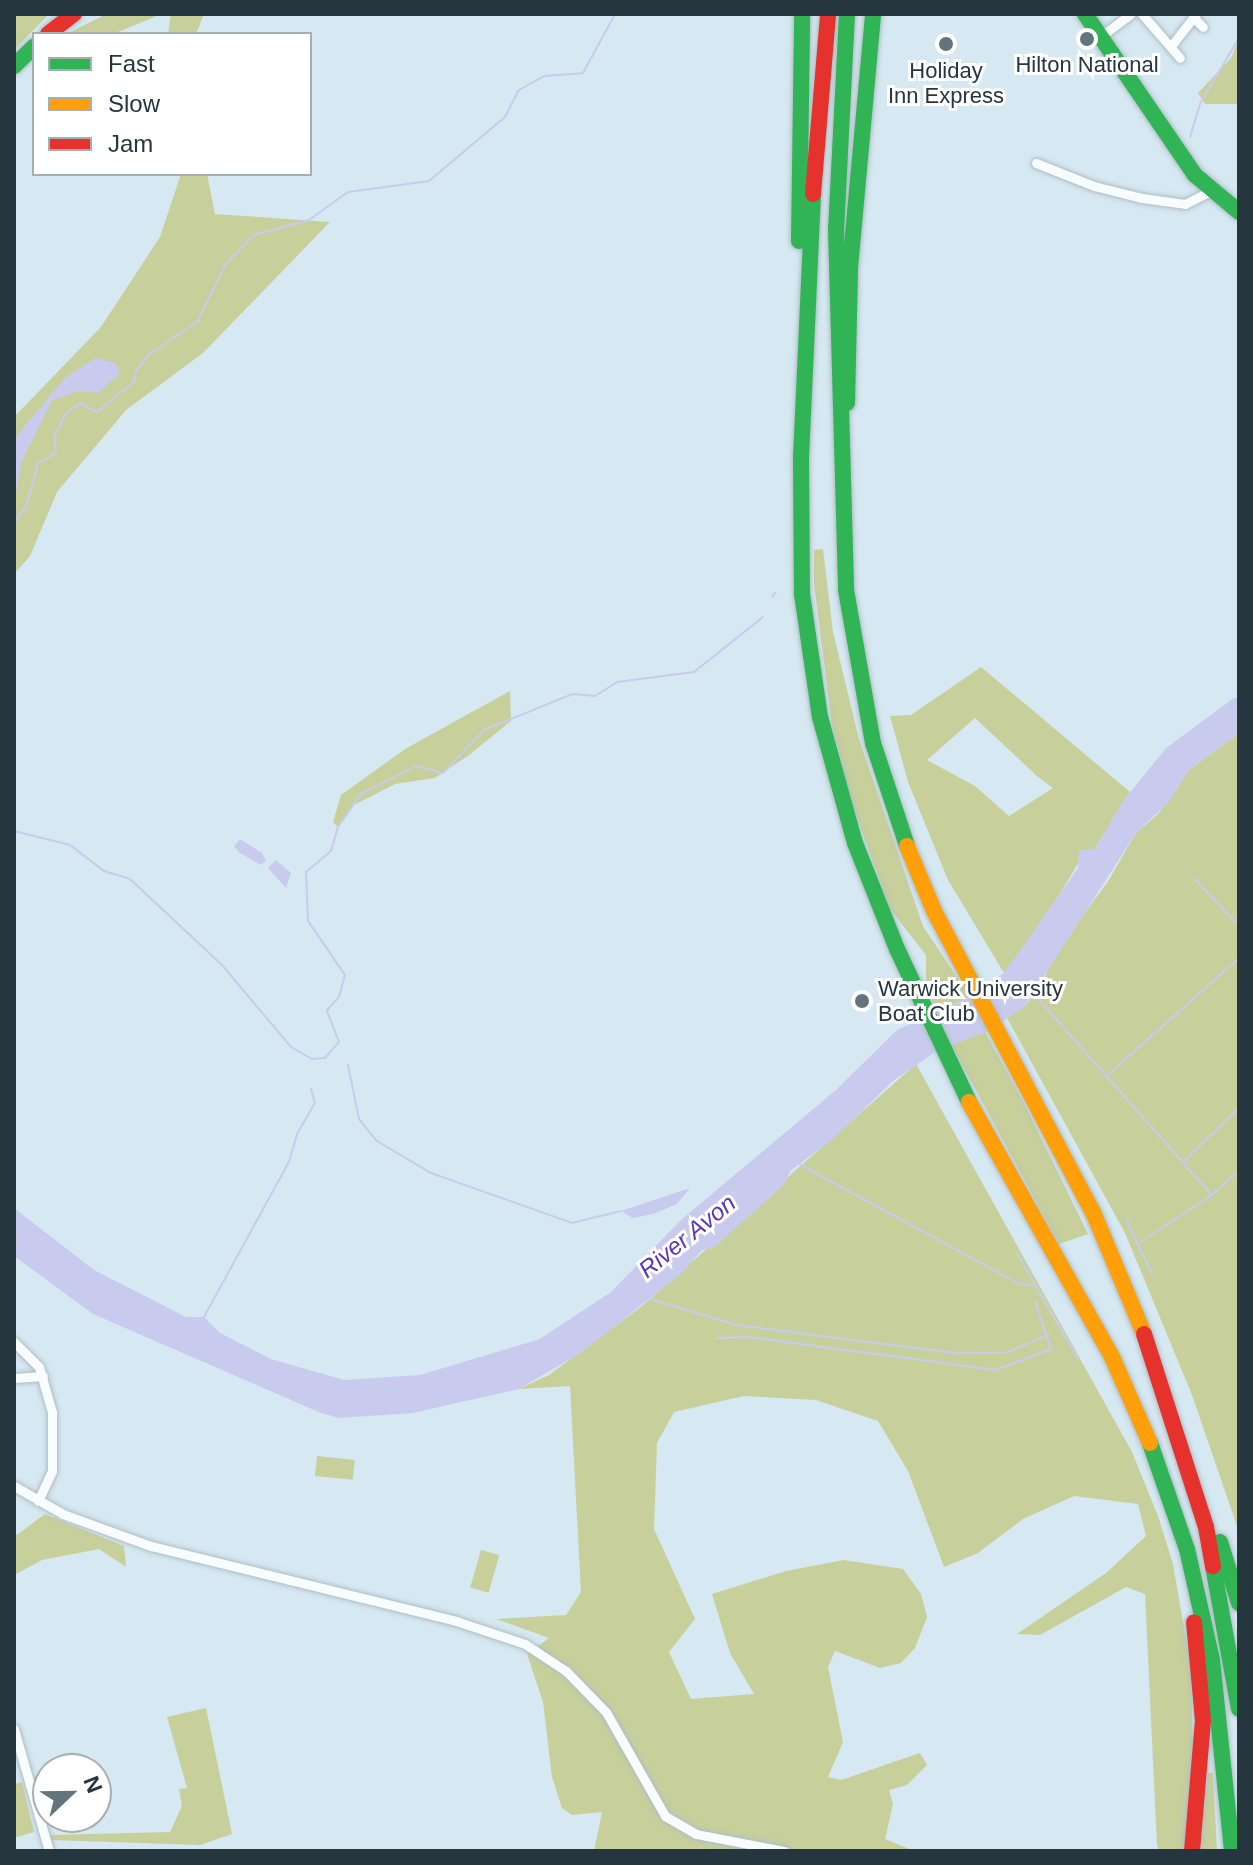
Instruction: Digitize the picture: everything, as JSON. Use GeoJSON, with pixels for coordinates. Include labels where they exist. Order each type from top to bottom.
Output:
{"type":"FeatureCollection","features":[{"type":"Feature","properties":{"kind":"highway"},"geometry":{"type":"LineString","coordinates":[[51,32],[74,14]]}},
{"type":"Feature","properties":{"kind":"highway"},"geometry":{"type":"LineString","coordinates":[[802,14],[799,284],[804,338]]}},
{"type":"Feature","properties":{"kind":"highway"},"geometry":{"type":"LineString","coordinates":[[828,14],[804,338],[800,544],[809,656],[851,830],[897,949],[959,1082],[1097,1328],[1169,1493],[1212,1660],[1232,1851]]}},
{"type":"Feature","properties":{"kind":"highway"},"geometry":{"type":"LineString","coordinates":[[847,14],[835,286],[840,493],[846,590],[873,743],[905,843],[943,930],[1093,1212],[1125,1288],[1239,1603]]}},
{"type":"Feature","properties":{"kind":"highway"},"geometry":{"type":"LineString","coordinates":[[840,493],[848,462],[850,268],[873,14]]}},
{"type":"Feature","properties":{"kind":"highway"},"geometry":{"type":"LineString","coordinates":[[1085,14],[1210,191],[1239,212]]}},
{"type":"Feature","properties":{"kind":"highway"},"geometry":{"type":"LineString","coordinates":[[14,66],[32,49]]}},
{"type":"Feature","properties":{"kind":"highway"},"geometry":{"type":"LineString","coordinates":[[1193,1474],[1221,1591],[1239,1709]]}},
{"type":"Feature","properties":{"kind":"highway"},"geometry":{"type":"LineString","coordinates":[[1169,1493],[1201,1679],[1202,1748],[1192,1851]]}},
{"type":"Feature","properties":{"kind":"street"},"geometry":{"type":"LineString","coordinates":[[1100,37],[1130,14]]}},
{"type":"Feature","properties":{"kind":"street"},"geometry":{"type":"LineString","coordinates":[[1142,14],[1180,58]]}},
{"type":"Feature","properties":{"kind":"street"},"geometry":{"type":"LineString","coordinates":[[1171,46],[1194,16],[1203,27]]}},
{"type":"Feature","properties":{"kind":"street"},"geometry":{"type":"LineString","coordinates":[[1036,163],[1081,182],[1142,198],[1185,204],[1210,191]]}},
{"type":"Feature","properties":{"kind":"street"},"geometry":{"type":"LineString","coordinates":[[14,1342],[31,1356],[43,1376],[54,1450],[50,1477],[38,1501]]}},
{"type":"Feature","properties":{"kind":"street"},"geometry":{"type":"LineString","coordinates":[[14,1378],[43,1376]]}},
{"type":"Feature","properties":{"kind":"street"},"geometry":{"type":"LineString","coordinates":[[14,1486],[38,1501],[96,1528],[173,1553],[456,1621],[525,1644],[566,1671],[606,1712],[665,1816],[696,1834],[784,1851]]}},
{"type":"Feature","properties":{"kind":"street"},"geometry":{"type":"LineString","coordinates":[[14,1729],[49,1851]]}},
{"type":"Feature","properties":{"kind":"green space"},"geometry":{"type":"Polygon","coordinates":[[[14,14],[49,14],[14,50],[14,14]]]}},
{"type":"Feature","properties":{"kind":"green space"},"geometry":{"type":"Polygon","coordinates":[[[107,14],[162,14],[118,32],[70,32],[107,14]]]}},
{"type":"Feature","properties":{"kind":"green space"},"geometry":{"type":"Polygon","coordinates":[[[171,14],[204,14],[197,32],[168,32],[171,14]]]}},
{"type":"Feature","properties":{"kind":"green space"},"geometry":{"type":"Polygon","coordinates":[[[1239,38],[1239,104],[1205,104],[1198,93],[1231,58],[1239,38]]]}},
{"type":"Feature","properties":{"kind":"green space"},"geometry":{"type":"Polygon","coordinates":[[[180,176],[207,176],[215,214],[330,222],[203,353],[126,410],[57,492],[30,556],[14,574],[14,417],[101,327],[160,237],[180,176]]]}},
{"type":"Feature","properties":{"kind":"green space"},"geometry":{"type":"Polygon","coordinates":[[[823,549],[833,632],[859,739],[923,926],[970,997],[936,1012],[926,980],[926,955],[890,909],[852,803],[832,725],[814,584],[814,550],[823,549]]]}},
{"type":"Feature","properties":{"kind":"green space"},"geometry":{"type":"Polygon","coordinates":[[[981,667],[1130,792],[1094,850],[1082,857],[1027,948],[1004,973],[948,880],[908,782],[890,716],[911,715],[981,667]],[[975,718],[927,760],[975,786],[1009,816],[1053,788],[975,718]]]}},
{"type":"Feature","properties":{"kind":"green space"},"geometry":{"type":"Polygon","coordinates":[[[510,691],[511,721],[469,755],[435,778],[395,784],[352,806],[338,827],[333,822],[341,795],[405,749],[510,691]]]}},
{"type":"Feature","properties":{"kind":"green space"},"geometry":{"type":"Polygon","coordinates":[[[1239,733],[1239,1532],[1192,1395],[1125,1233],[1006,1016],[1025,1006],[1041,986],[1057,950],[1107,883],[1136,833],[1158,814],[1189,770],[1239,733]]]}},
{"type":"Feature","properties":{"kind":"green space"},"geometry":{"type":"Polygon","coordinates":[[[985,1032],[1024,1103],[1088,1234],[1059,1244],[951,1044],[985,1032]]]}},
{"type":"Feature","properties":{"kind":"green space"},"geometry":{"type":"Polygon","coordinates":[[[916,1064],[1132,1452],[1158,1516],[1173,1564],[1191,1669],[1193,1762],[1186,1851],[1159,1851],[1157,1845],[1145,1594],[1126,1587],[1040,1635],[1017,1634],[1106,1573],[1146,1536],[1138,1504],[1074,1496],[1023,1519],[978,1553],[944,1567],[908,1471],[878,1421],[816,1400],[744,1396],[674,1412],[657,1443],[654,1529],[695,1619],[669,1652],[691,1699],[754,1694],[730,1653],[712,1594],[786,1571],[844,1560],[903,1569],[921,1594],[927,1617],[915,1648],[901,1663],[880,1668],[835,1651],[828,1667],[843,1742],[828,1777],[841,1780],[920,1753],[927,1765],[907,1785],[889,1790],[893,1804],[885,1839],[914,1851],[802,1851],[730,1837],[771,1851],[594,1851],[602,1812],[572,1815],[562,1808],[552,1777],[543,1702],[527,1654],[549,1638],[496,1619],[566,1615],[581,1592],[570,1386],[519,1389],[549,1375],[642,1306],[916,1064]]]}},
{"type":"Feature","properties":{"kind":"green space"},"geometry":{"type":"Polygon","coordinates":[[[317,1456],[355,1460],[353,1480],[315,1476],[317,1456]]]}},
{"type":"Feature","properties":{"kind":"green space"},"geometry":{"type":"Polygon","coordinates":[[[45,1514],[124,1546],[126,1567],[99,1549],[42,1560],[14,1575],[14,1537],[45,1514]]]}},
{"type":"Feature","properties":{"kind":"green space"},"geometry":{"type":"Polygon","coordinates":[[[481,1550],[499,1555],[489,1593],[470,1587],[481,1550]]]}},
{"type":"Feature","properties":{"kind":"green space"},"geometry":{"type":"Polygon","coordinates":[[[206,1708],[232,1834],[200,1845],[50,1840],[50,1835],[170,1832],[182,1806],[179,1789],[187,1788],[167,1717],[206,1708]]]}},
{"type":"Feature","properties":{"kind":"green space"},"geometry":{"type":"Polygon","coordinates":[[[1208,1773],[1213,1773],[1217,1851],[1202,1851],[1200,1844],[1208,1773]]]}},
{"type":"Feature","properties":{"kind":"green space"},"geometry":{"type":"Polygon","coordinates":[[[22,1782],[32,1833],[14,1838],[14,1784],[22,1782]]]}},
{"type":"Feature","properties":{"kind":"water"},"geometry":{"type":"Polygon","coordinates":[[[95,358],[116,363],[120,373],[99,393],[79,391],[52,400],[21,463],[14,505],[14,439],[65,378],[95,358]]]}},
{"type":"Feature","properties":{"kind":"water","name":"River Avon"},"geometry":{"type":"Polygon","coordinates":[[[1234,698],[1239,698],[1239,733],[1189,770],[1169,802],[1136,833],[1025,1006],[990,1030],[935,1052],[893,1081],[833,1139],[790,1171],[784,1185],[713,1248],[702,1250],[682,1273],[582,1352],[519,1389],[413,1413],[339,1418],[321,1413],[93,1314],[14,1256],[14,1208],[94,1270],[186,1317],[204,1317],[220,1333],[271,1359],[344,1380],[420,1375],[540,1339],[611,1292],[682,1219],[836,1090],[897,1030],[970,997],[1004,973],[1078,868],[1079,850],[1095,849],[1123,801],[1166,748],[1234,698]]]}},
{"type":"Feature","properties":{"kind":"water"},"geometry":{"type":"Polygon","coordinates":[[[240,839],[262,853],[266,861],[261,865],[240,853],[234,846],[240,839]]]}},
{"type":"Feature","properties":{"kind":"water"},"geometry":{"type":"Polygon","coordinates":[[[276,860],[291,873],[286,888],[268,868],[276,860]]]}},
{"type":"Feature","properties":{"kind":"water"},"geometry":{"type":"Polygon","coordinates":[[[690,1188],[677,1204],[653,1214],[633,1218],[621,1211],[690,1188]]]}},
{"type":"Feature","properties":{"kind":"waterway"},"geometry":{"type":"LineString","coordinates":[[14,522],[26,507],[38,463],[56,453],[54,437],[65,415],[80,403],[97,412],[134,382],[136,371],[150,354],[198,321],[225,265],[254,235],[309,220],[348,192],[429,181],[505,117],[519,90],[544,76],[583,73],[615,14]]}},
{"type":"Feature","properties":{"kind":"waterway"},"geometry":{"type":"LineString","coordinates":[[1190,137],[1201,102],[1239,38]]}},
{"type":"Feature","properties":{"kind":"waterway"},"geometry":{"type":"LineString","coordinates":[[772,597],[776,592]]}},
{"type":"Feature","properties":{"kind":"waterway"},"geometry":{"type":"LineString","coordinates":[[14,831],[70,845],[104,871],[130,879],[222,965],[291,1047],[312,1059],[325,1058],[339,1042],[327,1010],[339,997],[345,975],[308,921],[306,872],[331,851],[338,827],[361,794],[416,766],[443,773],[484,730],[573,694],[595,696],[617,682],[694,672],[763,617]]}},
{"type":"Feature","properties":{"kind":"waterway"},"geometry":{"type":"LineString","coordinates":[[1194,878],[1239,926]]}},
{"type":"Feature","properties":{"kind":"waterway"},"geometry":{"type":"LineString","coordinates":[[1109,1074],[1239,958]]}},
{"type":"Feature","properties":{"kind":"waterway"},"geometry":{"type":"LineString","coordinates":[[1033,993],[1212,1195]]}},
{"type":"Feature","properties":{"kind":"waterway"},"geometry":{"type":"LineString","coordinates":[[348,1065],[359,1119],[377,1141],[431,1173],[572,1223],[621,1211]]}},
{"type":"Feature","properties":{"kind":"waterway"},"geometry":{"type":"LineString","coordinates":[[204,1317],[289,1162],[297,1134],[315,1103],[311,1089]]}},
{"type":"Feature","properties":{"kind":"waterway"},"geometry":{"type":"LineString","coordinates":[[1185,1160],[1239,1108]]}},
{"type":"Feature","properties":{"kind":"waterway"},"geometry":{"type":"LineString","coordinates":[[799,1164],[1019,1284],[1035,1285]]}},
{"type":"Feature","properties":{"kind":"waterway"},"geometry":{"type":"LineString","coordinates":[[1140,1242],[1212,1195],[1239,1171]]}},
{"type":"Feature","properties":{"kind":"waterway"},"geometry":{"type":"LineString","coordinates":[[1126,1219],[1152,1274]]}},
{"type":"Feature","properties":{"kind":"waterway"},"geometry":{"type":"LineString","coordinates":[[1018,1255],[1078,1359]]}},
{"type":"Feature","properties":{"kind":"waterway"},"geometry":{"type":"LineString","coordinates":[[650,1299],[736,1325],[956,1353],[1006,1353],[1048,1335]]}},
{"type":"Feature","properties":{"kind":"waterway"},"geometry":{"type":"LineString","coordinates":[[716,1338],[748,1337],[996,1370],[1051,1349],[1035,1302]]}},
{"type":"Feature","properties":{"kind":"traffic: fast"},"geometry":{"type":"LineString","coordinates":[[799,241],[802,14]]}},
{"type":"Feature","properties":{"kind":"traffic: fast"},"geometry":{"type":"LineString","coordinates":[[847,14],[836,228],[846,590],[873,743],[907,846]]}},
{"type":"Feature","properties":{"kind":"traffic: fast"},"geometry":{"type":"LineString","coordinates":[[847,403],[850,268],[873,14]]}},
{"type":"Feature","properties":{"kind":"traffic: fast"},"geometry":{"type":"LineString","coordinates":[[1085,14],[1195,175],[1239,212]]}},
{"type":"Feature","properties":{"kind":"traffic: fast"},"geometry":{"type":"LineString","coordinates":[[14,66],[32,49]]}},
{"type":"Feature","properties":{"kind":"traffic: fast"},"geometry":{"type":"LineString","coordinates":[[813,194],[801,456],[802,594],[820,717],[855,843],[897,949],[969,1102]]}},
{"type":"Feature","properties":{"kind":"traffic: fast"},"geometry":{"type":"LineString","coordinates":[[1150,1443],[1187,1549],[1212,1660],[1232,1851]]}},
{"type":"Feature","properties":{"kind":"traffic: fast"},"geometry":{"type":"LineString","coordinates":[[1220,1542],[1239,1603]]}},
{"type":"Feature","properties":{"kind":"traffic: fast"},"geometry":{"type":"LineString","coordinates":[[1213,1566],[1239,1709]]}},
{"type":"Feature","properties":{"kind":"traffic: slow"},"geometry":{"type":"LineString","coordinates":[[907,846],[934,911],[1093,1212],[1144,1334]]}},
{"type":"Feature","properties":{"kind":"traffic: slow"},"geometry":{"type":"LineString","coordinates":[[969,1102],[1112,1357],[1150,1443]]}},
{"type":"Feature","properties":{"kind":"traffic: jam"},"geometry":{"type":"LineString","coordinates":[[51,32],[74,14]]}},
{"type":"Feature","properties":{"kind":"traffic: jam"},"geometry":{"type":"LineString","coordinates":[[813,194],[828,14]]}},
{"type":"Feature","properties":{"kind":"traffic: jam"},"geometry":{"type":"LineString","coordinates":[[1144,1334],[1206,1527],[1213,1566]]}},
{"type":"Feature","properties":{"kind":"traffic: jam"},"geometry":{"type":"LineString","coordinates":[[1192,1851],[1203,1721],[1194,1622]]}},
{"type":"Feature","properties":{"kind":"place","name":"Hilton National"},"geometry":{"type":"Point","coordinates":[1087,39]}},
{"type":"Feature","properties":{"kind":"place","name":"Holiday Inn Express"},"geometry":{"type":"Point","coordinates":[946,44]}},
{"type":"Feature","properties":{"kind":"place","name":"Warwick University Boat Club"},"geometry":{"type":"Point","coordinates":[862,1001]}}]}
